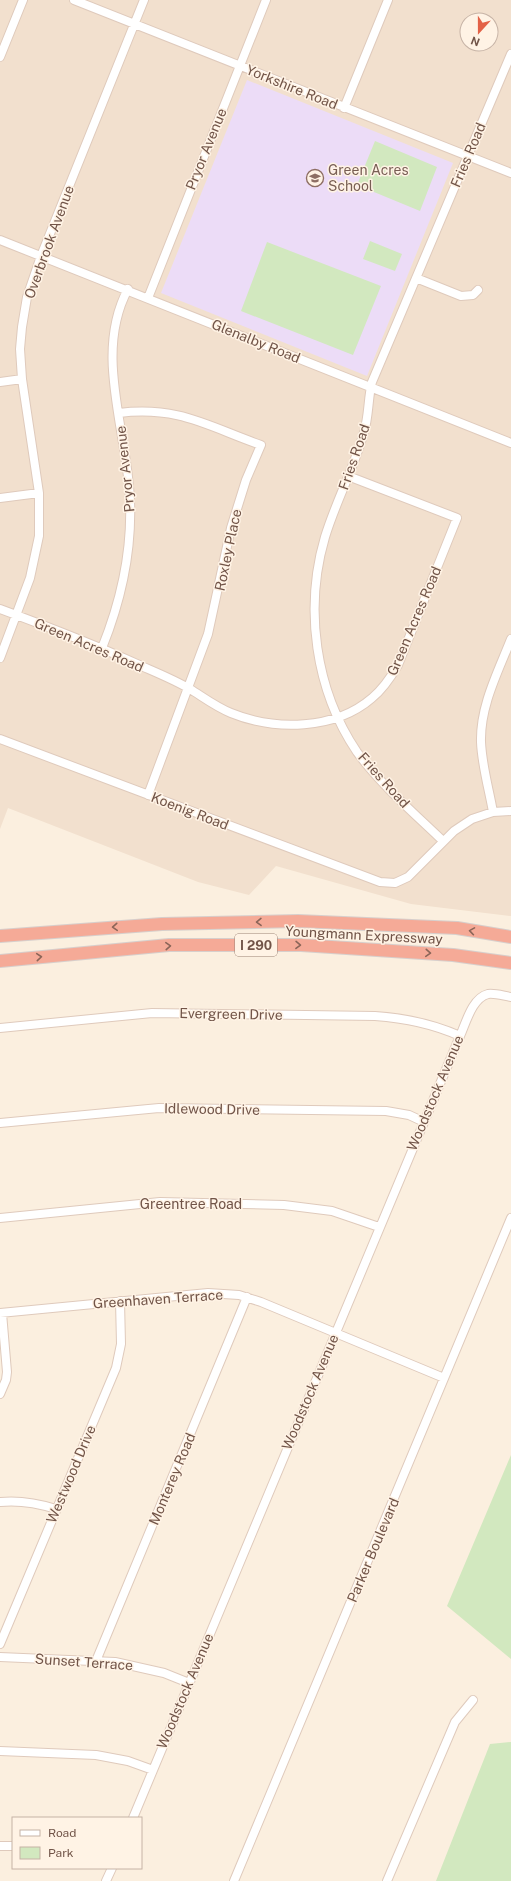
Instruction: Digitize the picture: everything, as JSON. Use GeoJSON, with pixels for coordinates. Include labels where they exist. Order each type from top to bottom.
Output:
{"type":"FeatureCollection","features":[{"type":"Feature","properties":{"kind":"highway","name":"Youngmann Expressway"},"geometry":{"type":"LineString","coordinates":[[0,936],[162,924],[298,921],[457,928],[511,937]]}},
{"type":"Feature","properties":{"kind":"highway","name":"Youngmann Expressway"},"geometry":{"type":"LineString","coordinates":[[0,960],[170,945],[301,945],[453,955],[511,963]]}},
{"type":"Feature","properties":{"kind":"street"},"geometry":{"type":"LineString","coordinates":[[0,57],[23,0]]}},
{"type":"Feature","properties":{"kind":"street","name":"Yorkshire Road"},"geometry":{"type":"LineString","coordinates":[[74,0],[511,173]]}},
{"type":"Feature","properties":{"kind":"street","name":"Overbrook Avenue"},"geometry":{"type":"LineString","coordinates":[[0,658],[30,578],[36,557],[40,522],[39,493],[22,379],[20,349],[24,312],[31,283],[41,256],[144,0]]}},
{"type":"Feature","properties":{"kind":"street","name":"Pryor Avenue"},"geometry":{"type":"LineString","coordinates":[[148,298],[266,0]]}},
{"type":"Feature","properties":{"kind":"street"},"geometry":{"type":"LineString","coordinates":[[344,108],[388,0]]}},
{"type":"Feature","properties":{"kind":"street","name":"Fries Road"},"geometry":{"type":"LineString","coordinates":[[443,841],[371,769],[357,752],[338,717],[326,685],[319,660],[315,626],[315,592],[325,538],[364,431],[369,409],[371,386],[511,54]]}},
{"type":"Feature","properties":{"kind":"street","name":"Glenalby Road"},"geometry":{"type":"LineString","coordinates":[[0,240],[128,289],[511,443]]}},
{"type":"Feature","properties":{"kind":"street"},"geometry":{"type":"LineString","coordinates":[[416,278],[461,296],[472,295],[478,290]]}},
{"type":"Feature","properties":{"kind":"street","name":"Pryor Avenue"},"geometry":{"type":"LineString","coordinates":[[102,648],[124,583],[130,541],[131,520],[129,479],[113,374],[112,338],[116,314],[128,289]]}},
{"type":"Feature","properties":{"kind":"street"},"geometry":{"type":"LineString","coordinates":[[0,382],[22,379]]}},
{"type":"Feature","properties":{"kind":"street","name":"Roxley Place"},"geometry":{"type":"LineString","coordinates":[[119,413],[150,410],[178,414],[196,419],[261,445],[238,504],[231,528],[212,620],[199,662],[148,795]]}},
{"type":"Feature","properties":{"kind":"street","name":"Green Acres Road"},"geometry":{"type":"LineString","coordinates":[[0,609],[102,648],[189,688],[231,713],[261,722],[301,724],[338,717],[361,707],[372,698],[391,677],[398,665],[457,518],[348,476]]}},
{"type":"Feature","properties":{"kind":"street"},"geometry":{"type":"LineString","coordinates":[[0,498],[39,493]]}},
{"type":"Feature","properties":{"kind":"street"},"geometry":{"type":"LineString","coordinates":[[493,812],[483,760],[482,729],[486,704],[511,639]]}},
{"type":"Feature","properties":{"kind":"street","name":"Koenig Road"},"geometry":{"type":"LineString","coordinates":[[0,739],[380,882],[395,883],[408,877],[443,841]]}},
{"type":"Feature","properties":{"kind":"street"},"geometry":{"type":"LineString","coordinates":[[443,841],[462,825],[483,815],[493,812],[511,811]]}},
{"type":"Feature","properties":{"kind":"street","name":"Woodstock Avenue"},"geometry":{"type":"LineString","coordinates":[[132,1817],[422,1121],[460,1036],[473,1008],[483,997],[489,994],[511,997]]}},
{"type":"Feature","properties":{"kind":"street","name":"Evergreen Drive"},"geometry":{"type":"LineString","coordinates":[[0,1028],[152,1013],[375,1016],[411,1020],[432,1025],[460,1036]]}},
{"type":"Feature","properties":{"kind":"street","name":"Idlewood Drive"},"geometry":{"type":"LineString","coordinates":[[0,1123],[159,1108],[386,1111],[409,1116],[422,1121]]}},
{"type":"Feature","properties":{"kind":"street","name":"Greentree Road"},"geometry":{"type":"LineString","coordinates":[[0,1218],[160,1202],[284,1204],[332,1211],[378,1227]]}},
{"type":"Feature","properties":{"kind":"street","name":"Parker Boulevard"},"geometry":{"type":"LineString","coordinates":[[234,1881],[511,1218]]}},
{"type":"Feature","properties":{"kind":"street","name":"Greenhaven Terrace"},"geometry":{"type":"LineString","coordinates":[[1,1313],[221,1293],[248,1297],[444,1378]]}},
{"type":"Feature","properties":{"kind":"street","name":"Monterey Road"},"geometry":{"type":"LineString","coordinates":[[96,1661],[248,1297]]}},
{"type":"Feature","properties":{"kind":"street","name":"Westwood Drive"},"geometry":{"type":"LineString","coordinates":[[0,1644],[116,1368],[121,1344],[120,1301]]}},
{"type":"Feature","properties":{"kind":"street"},"geometry":{"type":"LineString","coordinates":[[0,1394],[6,1380],[7,1372],[1,1313]]}},
{"type":"Feature","properties":{"kind":"street"},"geometry":{"type":"LineString","coordinates":[[0,1502],[23,1501],[56,1509]]}},
{"type":"Feature","properties":{"kind":"street","name":"Sunset Terrace"},"geometry":{"type":"LineString","coordinates":[[0,1657],[96,1661],[134,1665],[164,1673],[189,1683]]}},
{"type":"Feature","properties":{"kind":"street"},"geometry":{"type":"LineString","coordinates":[[387,1881],[455,1722],[473,1700]]}},
{"type":"Feature","properties":{"kind":"street"},"geometry":{"type":"LineString","coordinates":[[0,1751],[96,1755],[128,1761],[152,1770]]}},
{"type":"Feature","properties":{"kind":"street"},"geometry":{"type":"LineString","coordinates":[[0,1846],[12,1846]]}},
{"type":"Feature","properties":{"kind":"street"},"geometry":{"type":"LineString","coordinates":[[106,1881],[112,1869]]}},
{"type":"Feature","properties":{"kind":"shaded area"},"geometry":{"type":"Polygon","coordinates":[[[0,0],[511,0],[511,916],[411,904],[276,866],[249,895],[198,882],[8,808],[0,829],[0,0]]]}},
{"type":"Feature","properties":{"kind":"shaded area"},"geometry":{"type":"Polygon","coordinates":[[[247,80],[453,163],[367,376],[161,293],[247,80]]]}},
{"type":"Feature","properties":{"kind":"green space"},"geometry":{"type":"Polygon","coordinates":[[[375,141],[437,167],[420,211],[357,185],[375,141]]]}},
{"type":"Feature","properties":{"kind":"green space"},"geometry":{"type":"Polygon","coordinates":[[[370,241],[402,254],[395,271],[363,259],[370,241]]]}},
{"type":"Feature","properties":{"kind":"green space"},"geometry":{"type":"Polygon","coordinates":[[[267,242],[381,286],[353,355],[241,311],[267,242]]]}},
{"type":"Feature","properties":{"kind":"green space"},"geometry":{"type":"Polygon","coordinates":[[[511,1455],[511,1659],[447,1606],[511,1455]]]}},
{"type":"Feature","properties":{"kind":"green space"},"geometry":{"type":"Polygon","coordinates":[[[511,1742],[511,1881],[436,1881],[490,1744],[511,1742]]]}},
{"type":"Feature","properties":{"kind":"place","name":"Green Acres School"},"geometry":{"type":"Point","coordinates":[315,178]}}]}
